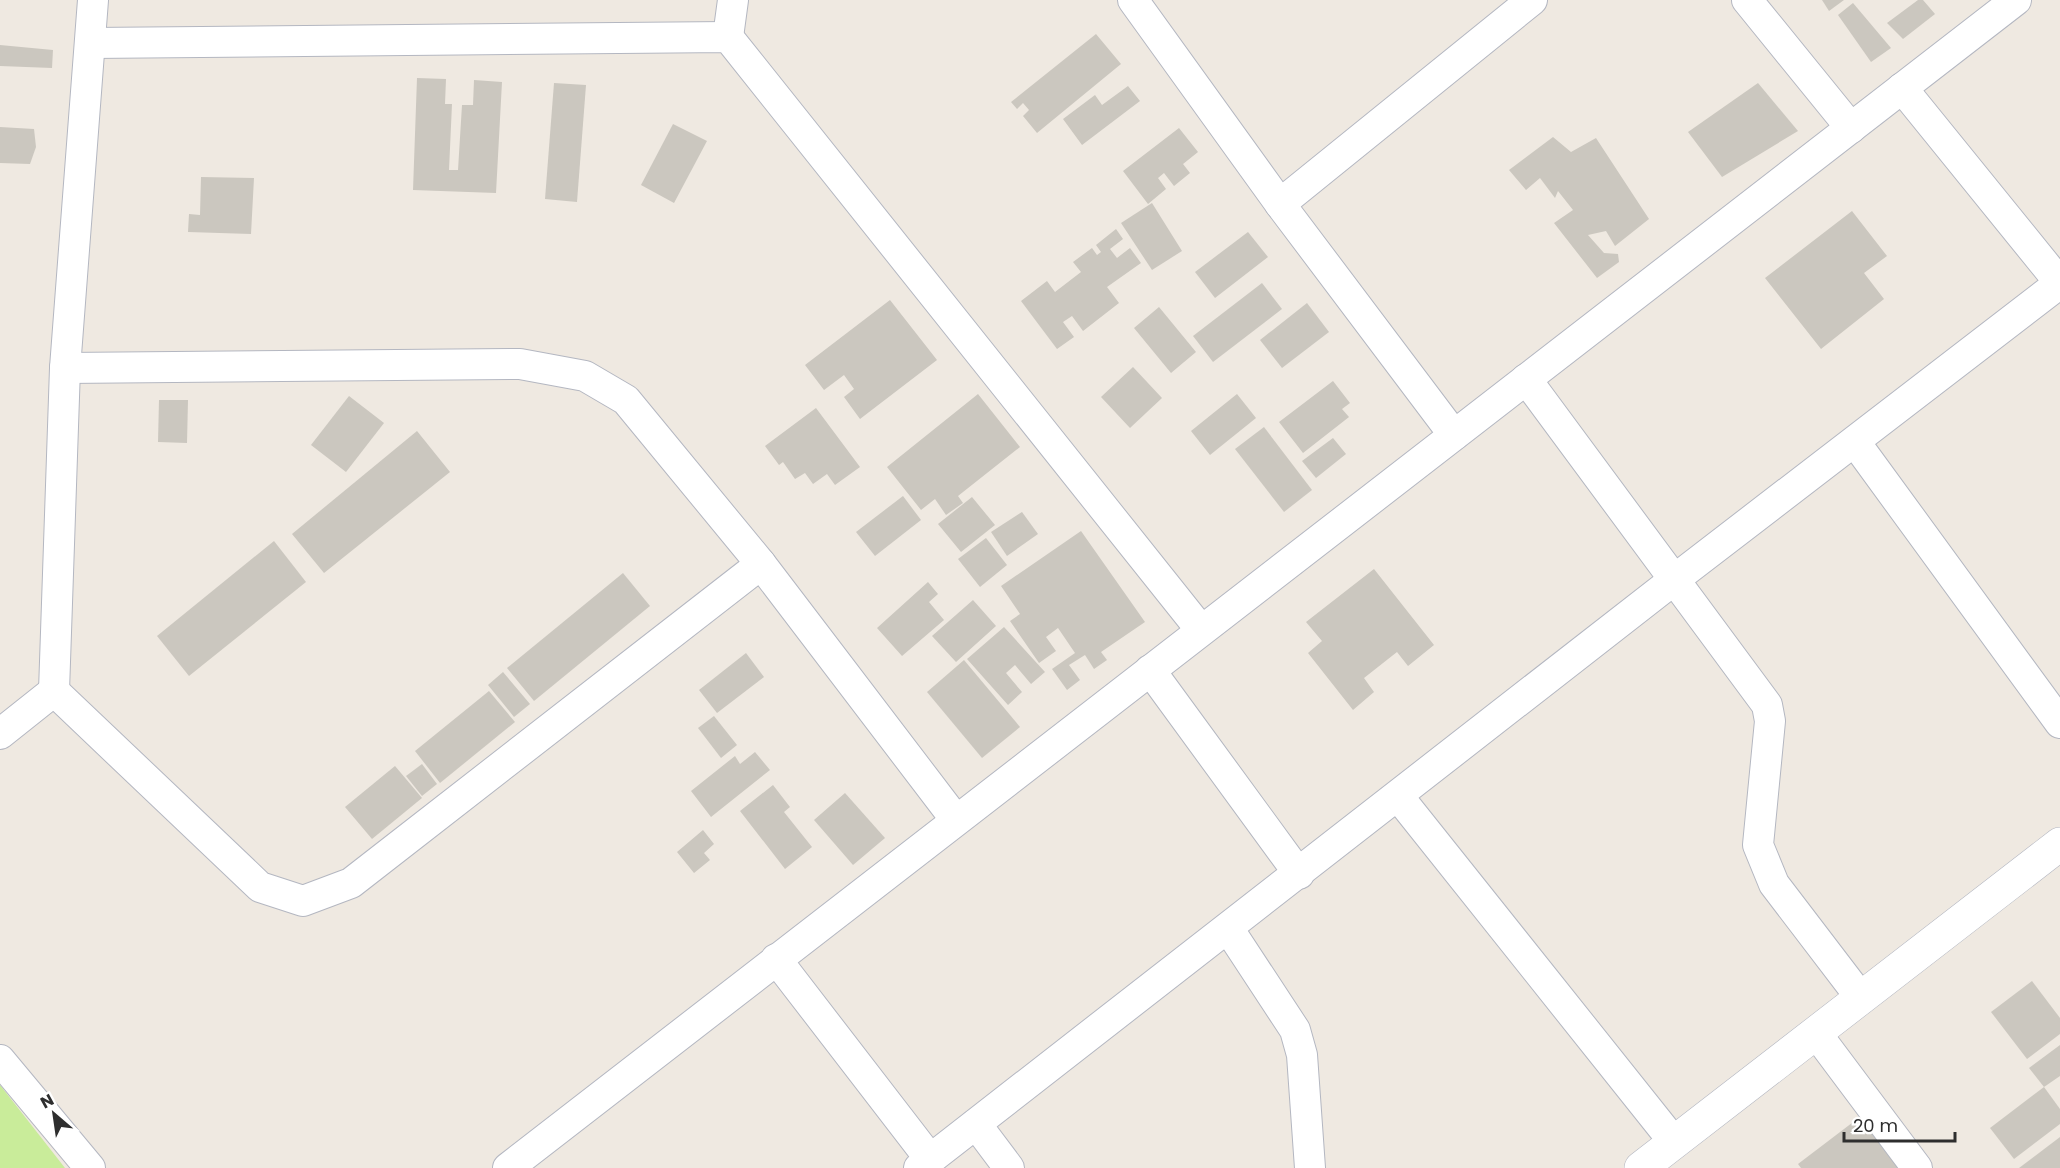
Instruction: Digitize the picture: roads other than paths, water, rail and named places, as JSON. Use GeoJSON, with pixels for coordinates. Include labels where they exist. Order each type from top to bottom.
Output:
{"type":"FeatureCollection","features":[{"type":"Feature","properties":{"kind":"main road"},"geometry":{"type":"LineString","coordinates":[[1641,1168],[2060,844]]}},
{"type":"Feature","properties":{"kind":"street"},"geometry":{"type":"LineString","coordinates":[[93,0],[65,368],[54,691],[260,887],[303,902],[351,883],[761,564]]}},
{"type":"Feature","properties":{"kind":"street"},"geometry":{"type":"LineString","coordinates":[[733,0],[728,37],[1201,630]]}},
{"type":"Feature","properties":{"kind":"street"},"geometry":{"type":"LineString","coordinates":[[1133,0],[1280,204],[1454,435]]}},
{"type":"Feature","properties":{"kind":"street"},"geometry":{"type":"LineString","coordinates":[[1280,204],[1532,0]]}},
{"type":"Feature","properties":{"kind":"street"},"geometry":{"type":"LineString","coordinates":[[1747,0],[1851,128]]}},
{"type":"Feature","properties":{"kind":"street"},"geometry":{"type":"LineString","coordinates":[[508,1168],[2016,0]]}},
{"type":"Feature","properties":{"kind":"street"},"geometry":{"type":"LineString","coordinates":[[91,43],[728,37]]}},
{"type":"Feature","properties":{"kind":"street"},"geometry":{"type":"LineString","coordinates":[[776,959],[924,1164],[976,1124],[1675,579],[2060,283],[1902,88]]}},
{"type":"Feature","properties":{"kind":"street"},"geometry":{"type":"LineString","coordinates":[[65,368],[520,364],[585,376],[626,400],[761,564],[956,820]]}},
{"type":"Feature","properties":{"kind":"street"},"geometry":{"type":"LineString","coordinates":[[1526,379],[1767,705],[1770,721],[1758,845],[1764,864],[1774,884],[1861,998]]}},
{"type":"Feature","properties":{"kind":"street"},"geometry":{"type":"LineString","coordinates":[[1855,442],[2060,723]]}},
{"type":"Feature","properties":{"kind":"street"},"geometry":{"type":"LineString","coordinates":[[1150,670],[1299,874]]}},
{"type":"Feature","properties":{"kind":"street"},"geometry":{"type":"LineString","coordinates":[[0,734],[54,691]]}},
{"type":"Feature","properties":{"kind":"street"},"geometry":{"type":"LineString","coordinates":[[1398,796],[1674,1143]]}},
{"type":"Feature","properties":{"kind":"street"},"geometry":{"type":"LineString","coordinates":[[1228,928],[1295,1030],[1302,1055],[1310,1168]]}},
{"type":"Feature","properties":{"kind":"street"},"geometry":{"type":"LineString","coordinates":[[1816,1033],[1917,1168]]}},
{"type":"Feature","properties":{"kind":"street"},"geometry":{"type":"LineString","coordinates":[[0,1060],[90,1168]]}},
{"type":"Feature","properties":{"kind":"street"},"geometry":{"type":"LineString","coordinates":[[976,1124],[1009,1168]]}}]}
